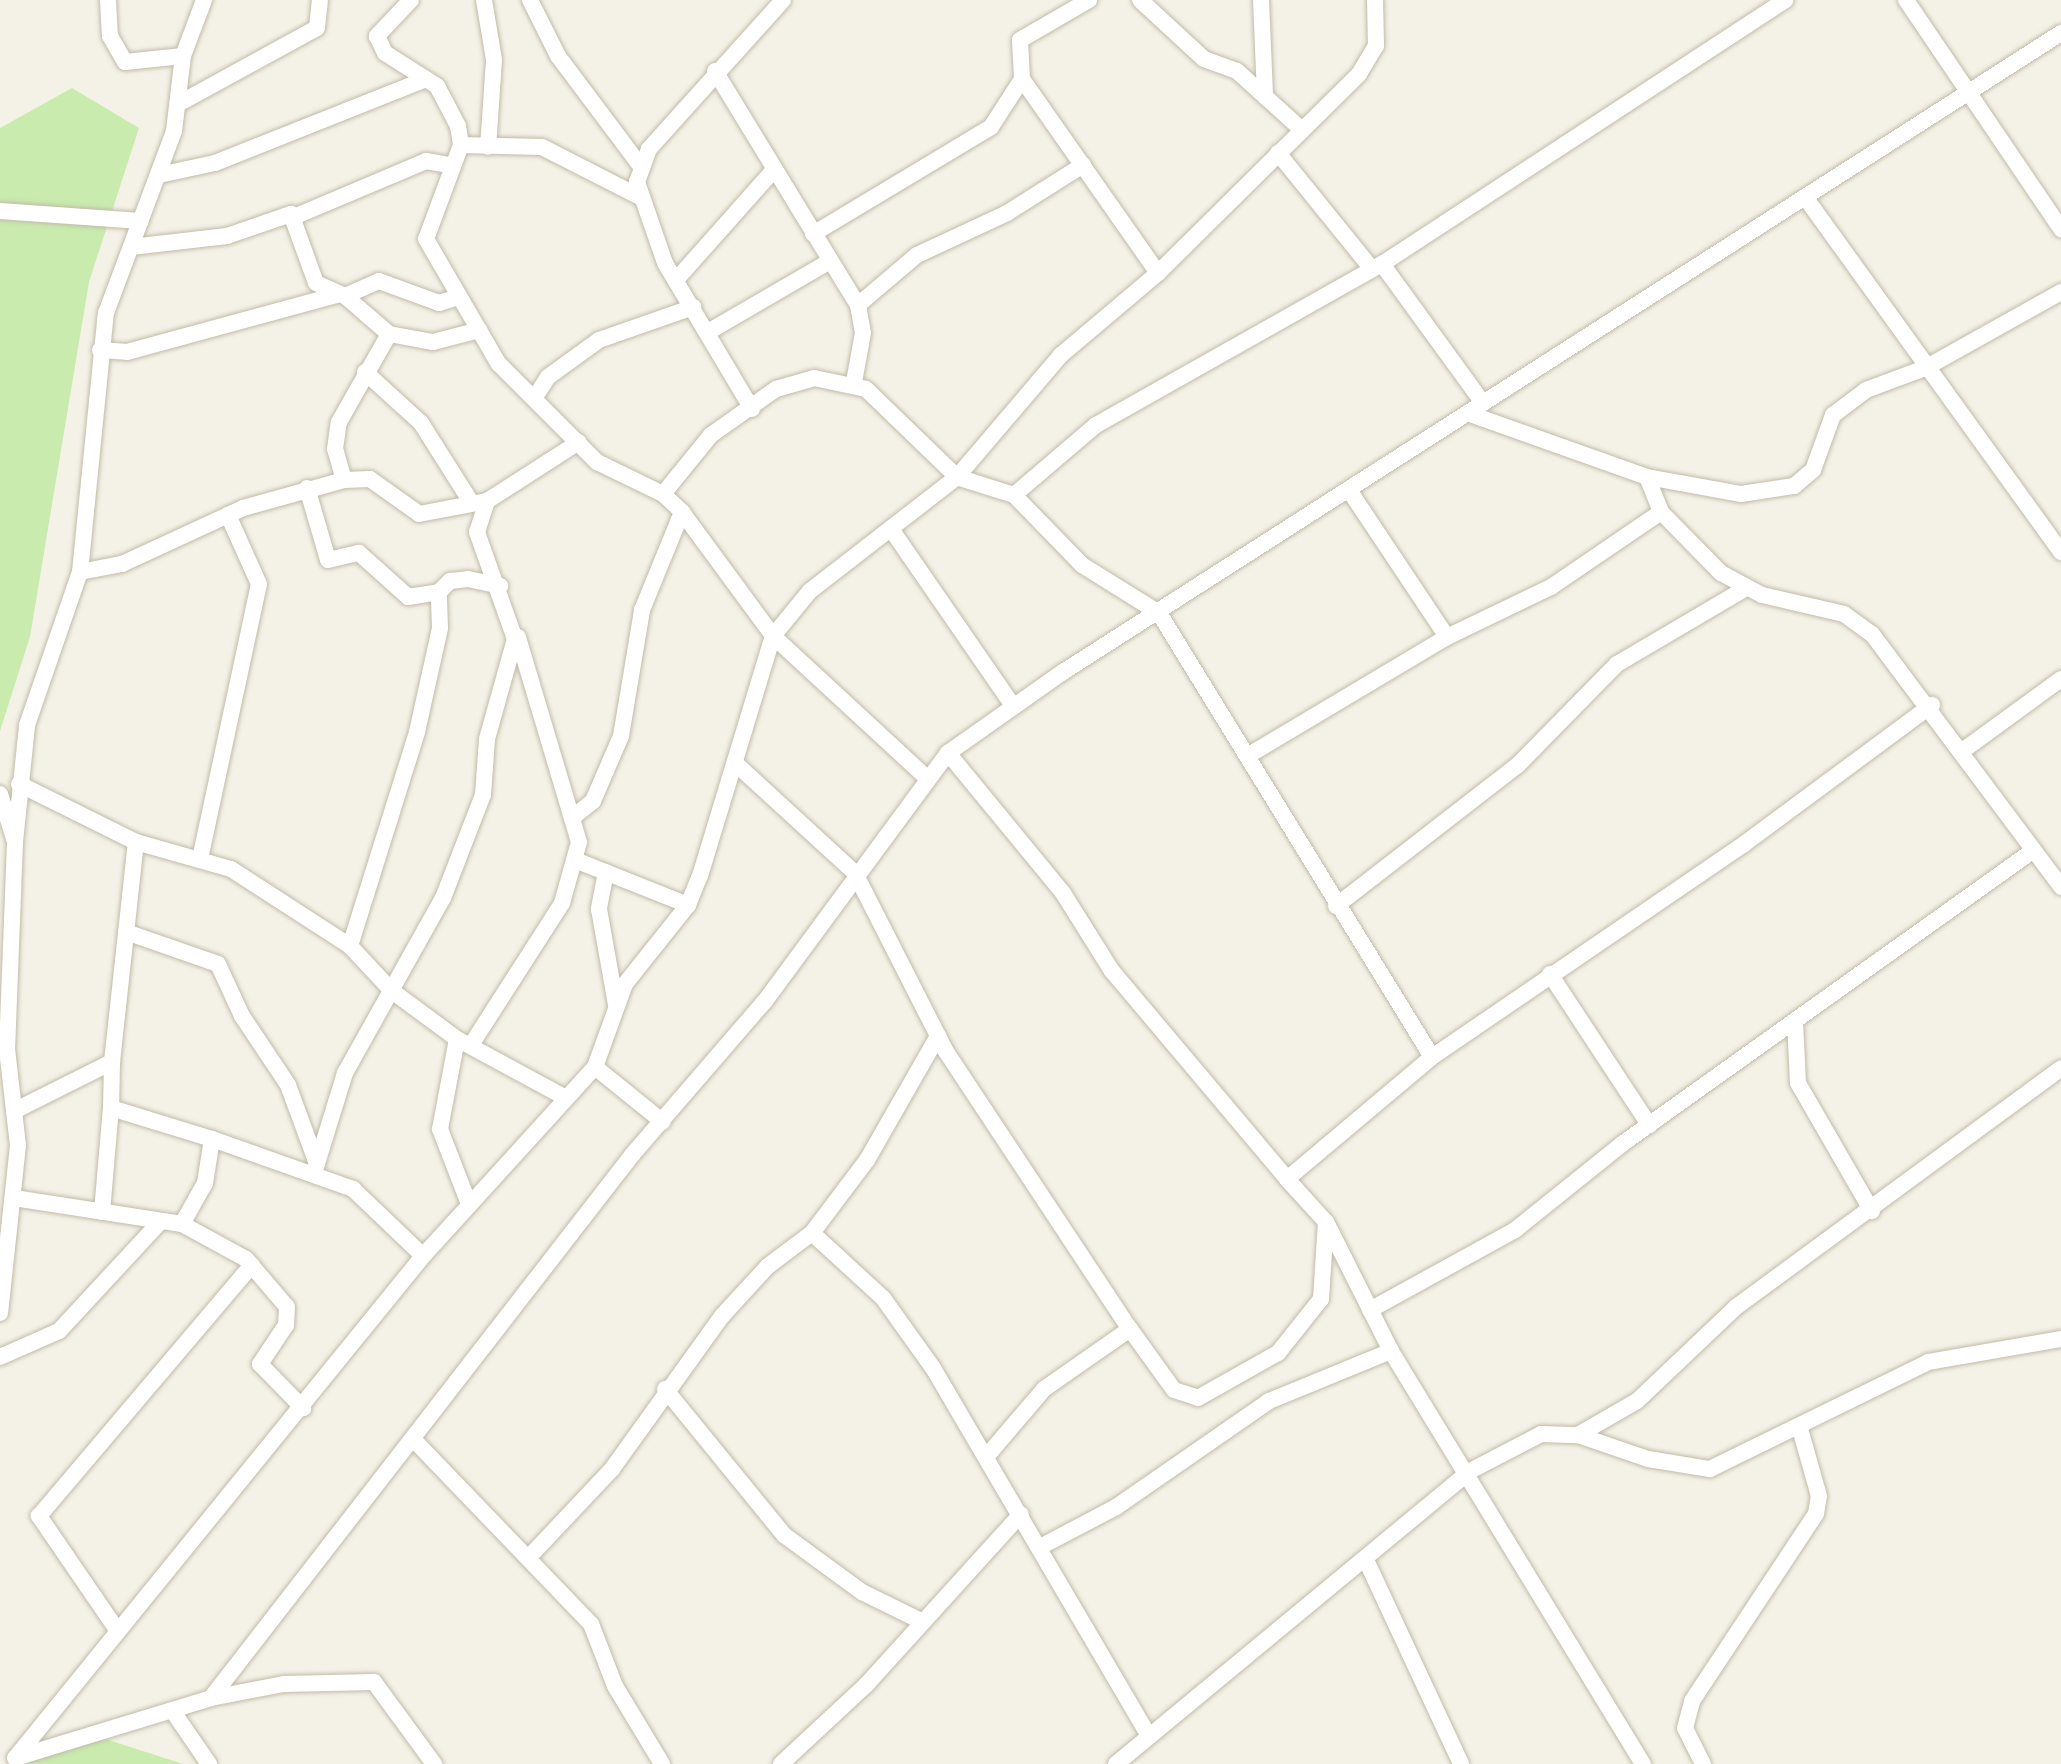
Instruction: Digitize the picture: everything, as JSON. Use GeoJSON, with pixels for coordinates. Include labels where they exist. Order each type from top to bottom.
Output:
{"type":"FeatureCollection","features":[{"type":"Feature","properties":{"kind":"street"},"geometry":{"type":"LineString","coordinates":[[108,0],[110,36],[125,62],[183,56]]}},
{"type":"Feature","properties":{"kind":"street"},"geometry":{"type":"LineString","coordinates":[[0,1313],[14,1198],[14,1111],[7,1049],[15,842],[27,725],[80,572],[100,350],[117,274],[159,175],[178,104],[183,56],[204,0]]}},
{"type":"Feature","properties":{"kind":"street"},"geometry":{"type":"LineString","coordinates":[[178,104],[317,28],[320,0]]}},
{"type":"Feature","properties":{"kind":"street"},"geometry":{"type":"LineString","coordinates":[[411,0],[377,36],[385,53],[426,79],[447,101],[461,145],[426,239],[499,364],[597,462],[663,494],[682,512],[773,636],[928,779]]}},
{"type":"Feature","properties":{"kind":"street"},"geometry":{"type":"LineString","coordinates":[[484,0],[494,60],[488,147]]}},
{"type":"Feature","properties":{"kind":"street"},"geometry":{"type":"LineString","coordinates":[[530,0],[558,56],[642,168]]}},
{"type":"Feature","properties":{"kind":"street"},"geometry":{"type":"LineString","coordinates":[[752,409],[676,280],[638,196],[642,168],[715,71],[783,0]]}},
{"type":"Feature","properties":{"kind":"street"},"geometry":{"type":"LineString","coordinates":[[1089,0],[1020,40],[1022,79],[1158,273]]}},
{"type":"Feature","properties":{"kind":"street"},"geometry":{"type":"LineString","coordinates":[[1140,0],[1204,59],[1237,71],[1302,130]]}},
{"type":"Feature","properties":{"kind":"street"},"geometry":{"type":"LineString","coordinates":[[1261,0],[1265,97]]}},
{"type":"Feature","properties":{"kind":"street"},"geometry":{"type":"LineString","coordinates":[[12,1761],[115,1627],[303,1408],[423,1256],[595,1067],[616,1004],[636,966],[688,905],[773,636],[810,591],[957,477],[1061,355],[1158,273],[1359,74],[1376,46],[1375,0]]}},
{"type":"Feature","properties":{"kind":"street"},"geometry":{"type":"LineString","coordinates":[[1014,495],[1096,425],[1377,267],[1785,0]]}},
{"type":"Feature","properties":{"kind":"street"},"geometry":{"type":"LineString","coordinates":[[1906,0],[2061,229]]}},
{"type":"Feature","properties":{"kind":"street"},"geometry":{"type":"LineString","coordinates":[[211,1698],[663,1122],[765,1001],[855,873],[948,753],[1013,706],[1351,493],[1477,408],[2061,33]]}},
{"type":"Feature","properties":{"kind":"street"},"geometry":{"type":"LineString","coordinates":[[715,71],[771,173],[858,305],[863,333],[854,382]]}},
{"type":"Feature","properties":{"kind":"street"},"geometry":{"type":"LineString","coordinates":[[159,175],[215,163],[426,79]]}},
{"type":"Feature","properties":{"kind":"street"},"geometry":{"type":"LineString","coordinates":[[813,234],[991,127],[1022,79]]}},
{"type":"Feature","properties":{"kind":"street"},"geometry":{"type":"LineString","coordinates":[[461,145],[542,147],[638,196]]}},
{"type":"Feature","properties":{"kind":"street"},"geometry":{"type":"LineString","coordinates":[[1278,153],[1377,267],[1477,408],[1647,477],[1741,494],[1794,486],[1813,470],[1833,415],[1866,390],[1925,368],[2061,292]]}},
{"type":"Feature","properties":{"kind":"street"},"geometry":{"type":"LineString","coordinates":[[131,247],[198,242],[296,216],[416,165],[453,166]]}},
{"type":"Feature","properties":{"kind":"street"},"geometry":{"type":"LineString","coordinates":[[858,305],[917,255],[1007,213],[1083,165]]}},
{"type":"Feature","properties":{"kind":"street"},"geometry":{"type":"LineString","coordinates":[[676,280],[771,173]]}},
{"type":"Feature","properties":{"kind":"street"},"geometry":{"type":"LineString","coordinates":[[1805,197],[1925,368],[2061,552]]}},
{"type":"Feature","properties":{"kind":"street"},"geometry":{"type":"LineString","coordinates":[[0,211],[141,221]]}},
{"type":"Feature","properties":{"kind":"street"},"geometry":{"type":"LineString","coordinates":[[296,216],[309,271],[389,334],[433,342],[479,330]]}},
{"type":"Feature","properties":{"kind":"street"},"geometry":{"type":"LineString","coordinates":[[708,332],[830,261]]}},
{"type":"Feature","properties":{"kind":"street"},"geometry":{"type":"LineString","coordinates":[[100,350],[127,352],[341,296],[379,281],[439,303],[459,297]]}},
{"type":"Feature","properties":{"kind":"street"},"geometry":{"type":"LineString","coordinates":[[535,397],[548,377],[599,340],[693,307]]}},
{"type":"Feature","properties":{"kind":"street"},"geometry":{"type":"LineString","coordinates":[[344,480],[335,449],[339,422],[389,334]]}},
{"type":"Feature","properties":{"kind":"street"},"geometry":{"type":"LineString","coordinates":[[365,372],[421,423],[469,499]]}},
{"type":"Feature","properties":{"kind":"street"},"geometry":{"type":"LineString","coordinates":[[663,494],[711,435],[793,380],[854,382],[926,439],[957,477],[1014,495],[1082,565],[1159,613],[1249,755],[1336,906],[1432,1057]]}},
{"type":"Feature","properties":{"kind":"street"},"geometry":{"type":"LineString","coordinates":[[80,572],[122,564],[228,515],[307,488],[344,480],[370,479],[419,514],[469,499],[487,501],[579,442]]}},
{"type":"Feature","properties":{"kind":"street"},"geometry":{"type":"LineString","coordinates":[[1647,477],[1661,512],[1746,588],[1844,614],[1900,662],[1965,749],[2031,852],[2061,887]]}},
{"type":"Feature","properties":{"kind":"street"},"geometry":{"type":"LineString","coordinates":[[307,488],[328,560],[359,553],[408,597],[439,592],[450,581],[468,579],[500,586]]}},
{"type":"Feature","properties":{"kind":"street"},"geometry":{"type":"LineString","coordinates":[[1351,493],[1447,637]]}},
{"type":"Feature","properties":{"kind":"street"},"geometry":{"type":"LineString","coordinates":[[469,1204],[440,1129],[464,1042],[562,903],[575,860],[572,818],[515,626],[477,532],[487,501]]}},
{"type":"Feature","properties":{"kind":"street"},"geometry":{"type":"LineString","coordinates":[[572,818],[593,801],[621,736],[642,610],[682,512]]}},
{"type":"Feature","properties":{"kind":"street"},"geometry":{"type":"LineString","coordinates":[[1249,755],[1447,637],[1551,587],[1661,512]]}},
{"type":"Feature","properties":{"kind":"street"},"geometry":{"type":"LineString","coordinates":[[200,859],[259,584],[228,515]]}},
{"type":"Feature","properties":{"kind":"street"},"geometry":{"type":"LineString","coordinates":[[891,529],[1013,706]]}},
{"type":"Feature","properties":{"kind":"street"},"geometry":{"type":"LineString","coordinates":[[1336,906],[1518,765],[1617,664],[1746,588]]}},
{"type":"Feature","properties":{"kind":"street"},"geometry":{"type":"LineString","coordinates":[[350,946],[417,732],[440,628],[439,592]]}},
{"type":"Feature","properties":{"kind":"street"},"geometry":{"type":"LineString","coordinates":[[316,1167],[345,1073],[443,898],[483,795],[487,739],[511,670],[515,626]]}},
{"type":"Feature","properties":{"kind":"street"},"geometry":{"type":"LineString","coordinates":[[1965,749],[2061,679]]}},
{"type":"Feature","properties":{"kind":"street"},"geometry":{"type":"LineString","coordinates":[[1287,1179],[1432,1057],[1744,844],[1932,705]]}},
{"type":"Feature","properties":{"kind":"street"},"geometry":{"type":"LineString","coordinates":[[948,753],[1063,893],[1112,971],[1326,1222],[1391,1351],[1470,1471],[1643,1764]]}},
{"type":"Feature","properties":{"kind":"street"},"geometry":{"type":"LineString","coordinates":[[735,763],[855,873],[938,1036],[1130,1329],[1174,1390],[1198,1398],[1231,1384],[1278,1353],[1321,1299],[1326,1222]]}},
{"type":"Feature","properties":{"kind":"street"},"geometry":{"type":"LineString","coordinates":[[19,784],[136,842],[231,869],[350,946],[392,991],[464,1042],[566,1098]]}},
{"type":"Feature","properties":{"kind":"street"},"geometry":{"type":"LineString","coordinates":[[0,794],[15,842]]}},
{"type":"Feature","properties":{"kind":"street"},"geometry":{"type":"LineString","coordinates":[[102,1212],[112,1062],[136,842]]}},
{"type":"Feature","properties":{"kind":"street"},"geometry":{"type":"LineString","coordinates":[[1370,1310],[1515,1230],[1649,1125],[2031,852]]}},
{"type":"Feature","properties":{"kind":"street"},"geometry":{"type":"LineString","coordinates":[[575,860],[688,905]]}},
{"type":"Feature","properties":{"kind":"street"},"geometry":{"type":"LineString","coordinates":[[606,872],[599,909],[616,1004]]}},
{"type":"Feature","properties":{"kind":"street"},"geometry":{"type":"LineString","coordinates":[[126,932],[209,958],[226,973],[242,1016],[288,1085],[316,1167]]}},
{"type":"Feature","properties":{"kind":"street"},"geometry":{"type":"LineString","coordinates":[[1550,974],[1649,1125]]}},
{"type":"Feature","properties":{"kind":"street"},"geometry":{"type":"LineString","coordinates":[[1795,1021],[1798,1083],[1872,1211]]}},
{"type":"Feature","properties":{"kind":"street"},"geometry":{"type":"LineString","coordinates":[[530,1556],[612,1469],[665,1389],[768,1266],[812,1233],[867,1160],[938,1036]]}},
{"type":"Feature","properties":{"kind":"street"},"geometry":{"type":"LineString","coordinates":[[14,1111],[112,1062]]}},
{"type":"Feature","properties":{"kind":"street"},"geometry":{"type":"LineString","coordinates":[[595,1067],[663,1122]]}},
{"type":"Feature","properties":{"kind":"street"},"geometry":{"type":"LineString","coordinates":[[1578,1435],[1637,1401],[1736,1307],[1872,1211],[2061,1068]]}},
{"type":"Feature","properties":{"kind":"street"},"geometry":{"type":"LineString","coordinates":[[111,1108],[316,1167],[364,1196],[423,1256]]}},
{"type":"Feature","properties":{"kind":"street"},"geometry":{"type":"LineString","coordinates":[[182,1224],[205,1183],[212,1139]]}},
{"type":"Feature","properties":{"kind":"street"},"geometry":{"type":"LineString","coordinates":[[14,1198],[182,1224],[252,1265],[287,1307],[286,1325],[260,1364],[303,1408]]}},
{"type":"Feature","properties":{"kind":"street"},"geometry":{"type":"LineString","coordinates":[[0,1357],[33,1349],[59,1331],[161,1221]]}},
{"type":"Feature","properties":{"kind":"street"},"geometry":{"type":"LineString","coordinates":[[812,1233],[883,1298],[1042,1546],[1148,1735]]}},
{"type":"Feature","properties":{"kind":"street"},"geometry":{"type":"LineString","coordinates":[[115,1627],[39,1516],[252,1265]]}},
{"type":"Feature","properties":{"kind":"street"},"geometry":{"type":"LineString","coordinates":[[986,1457],[1044,1389],[1130,1329]]}},
{"type":"Feature","properties":{"kind":"street"},"geometry":{"type":"LineString","coordinates":[[1117,1764],[1148,1735],[1366,1560],[1470,1471],[1541,1434],[1578,1435],[1697,1470],[1800,1429],[1928,1362],[2061,1339]]}},
{"type":"Feature","properties":{"kind":"street"},"geometry":{"type":"LineString","coordinates":[[1042,1546],[1116,1507],[1269,1401],[1391,1351]]}},
{"type":"Feature","properties":{"kind":"street"},"geometry":{"type":"LineString","coordinates":[[665,1389],[784,1535],[862,1592],[923,1622]]}},
{"type":"Feature","properties":{"kind":"street"},"geometry":{"type":"LineString","coordinates":[[1703,1764],[1685,1728],[1692,1701],[1816,1514],[1819,1496],[1800,1429]]}},
{"type":"Feature","properties":{"kind":"street"},"geometry":{"type":"LineString","coordinates":[[413,1439],[530,1556],[591,1624],[615,1686],[662,1764]]}},
{"type":"Feature","properties":{"kind":"street"},"geometry":{"type":"LineString","coordinates":[[781,1764],[923,1622],[1021,1514]]}},
{"type":"Feature","properties":{"kind":"street"},"geometry":{"type":"LineString","coordinates":[[1366,1560],[1461,1764]]}},
{"type":"Feature","properties":{"kind":"street"},"geometry":{"type":"LineString","coordinates":[[12,1761],[174,1713],[211,1698],[284,1684],[374,1682],[434,1764]]}},
{"type":"Feature","properties":{"kind":"street"},"geometry":{"type":"LineString","coordinates":[[174,1713],[209,1764]]}},
{"type":"Feature","properties":{"kind":"green space"},"geometry":{"type":"Polygon","coordinates":[[[72,88],[139,128],[89,282],[30,637],[0,731],[0,128],[72,88]]]}},
{"type":"Feature","properties":{"kind":"green space"},"geometry":{"type":"Polygon","coordinates":[[[93,1735],[183,1764],[25,1764],[38,1751],[93,1735]]]}}]}
